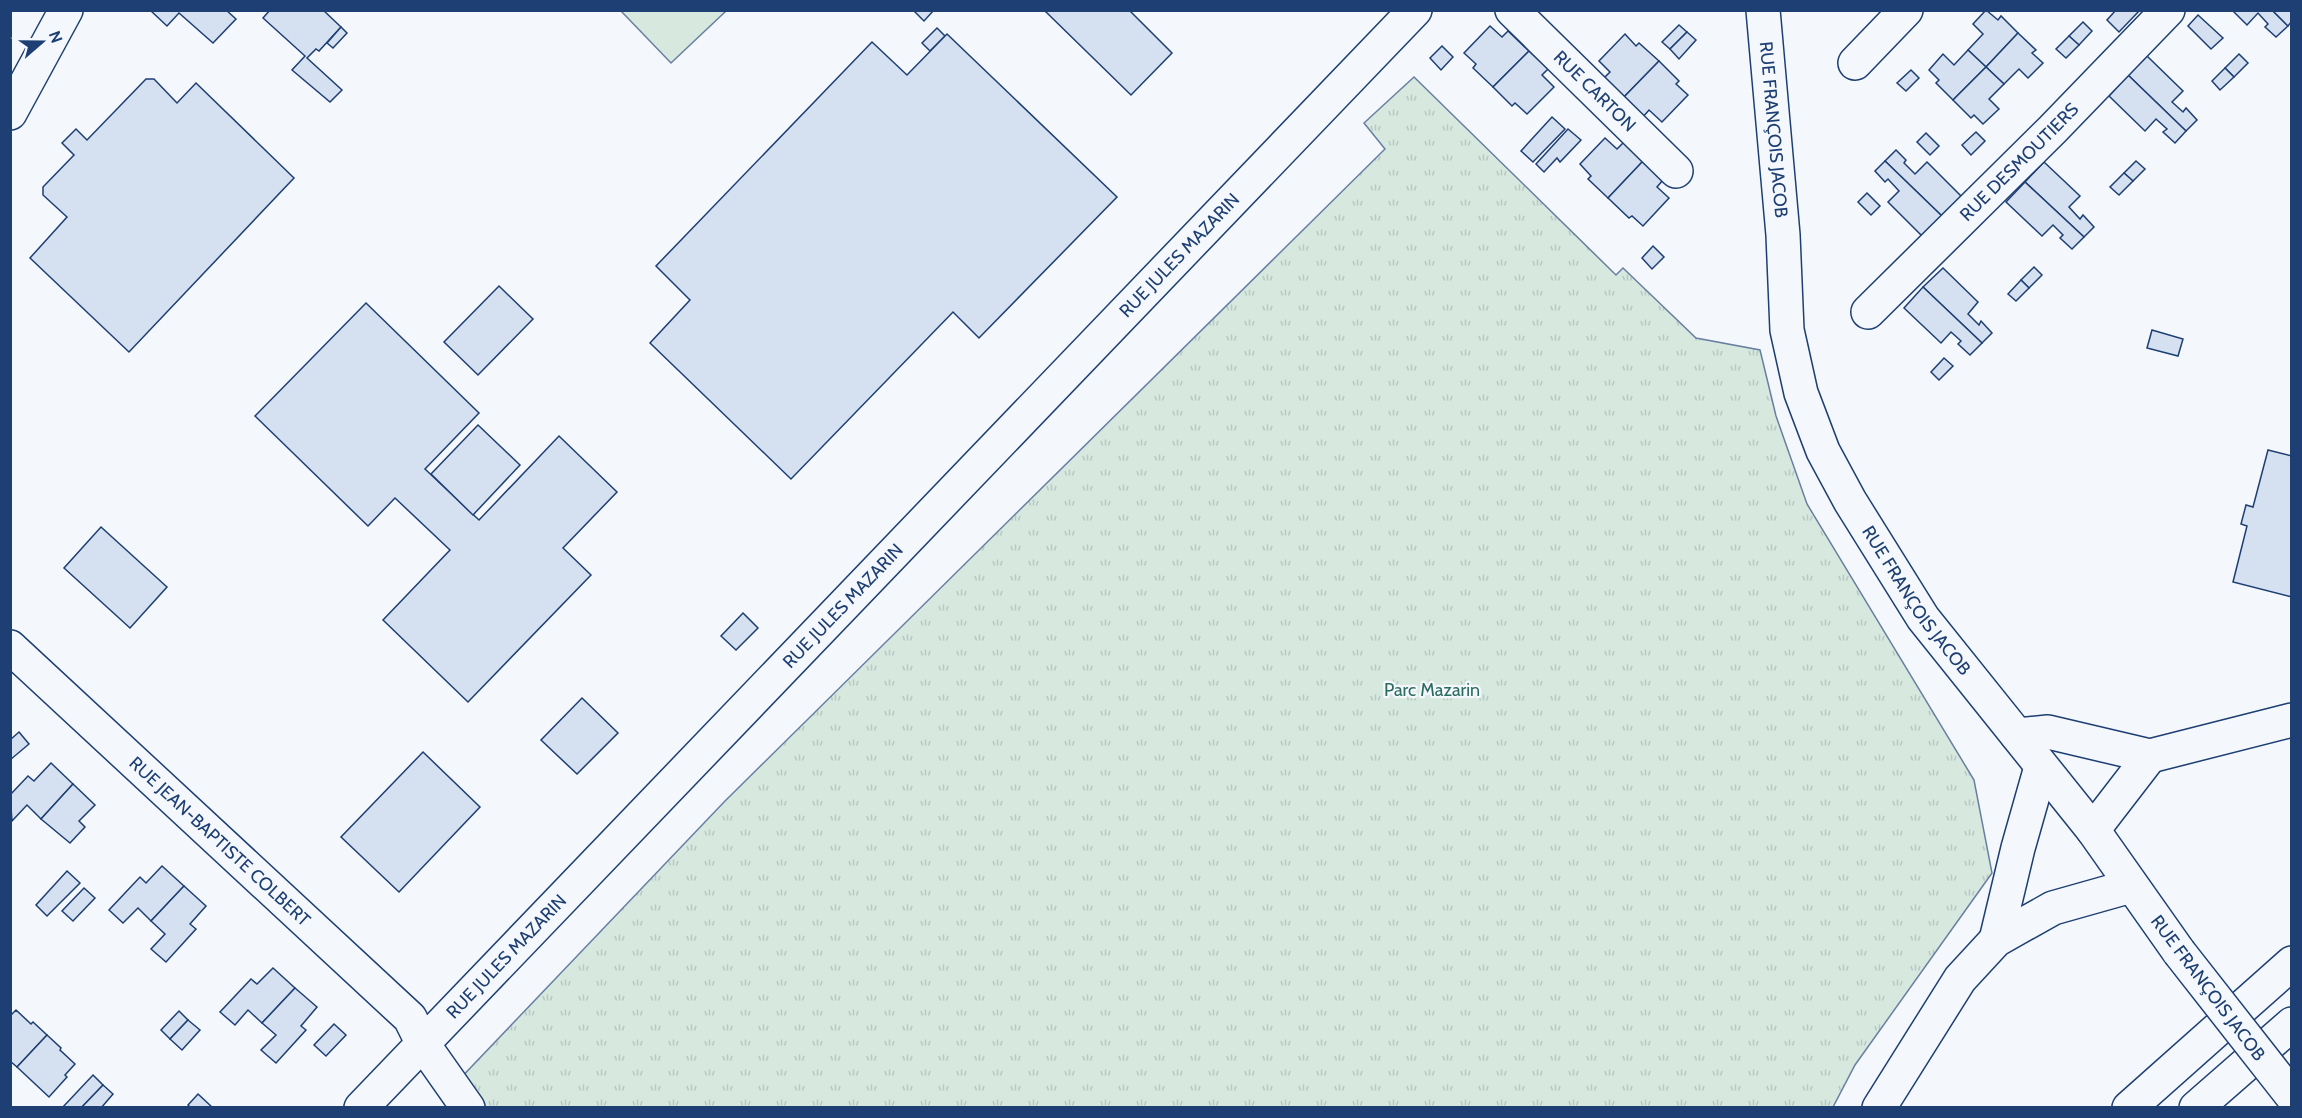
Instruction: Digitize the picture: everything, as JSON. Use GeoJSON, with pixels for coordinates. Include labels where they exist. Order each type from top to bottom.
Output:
{"type":"FeatureCollection","features":[{"type":"Feature","properties":{"kind":"main road"},"geometry":{"type":"LineString","coordinates":[[10,113],[66,10]]}},
{"type":"Feature","properties":{"kind":"main road","name":"RUE JULES MAZARIN"},"geometry":{"type":"LineString","coordinates":[[361,1107],[1415,10]]}},
{"type":"Feature","properties":{"kind":"main road","name":"RUE CARTON"},"geometry":{"type":"LineString","coordinates":[[1512,10],[1676,171]]}},
{"type":"Feature","properties":{"kind":"main road","name":"RUE FRANÇOIS JACOB"},"geometry":{"type":"LineString","coordinates":[[1763,10],[1783,235],[1787,330],[1801,393],[1823,451],[1923,618],[2093,830],[2179,952],[2292,1096]]}},
{"type":"Feature","properties":{"kind":"main road"},"geometry":{"type":"LineString","coordinates":[[1855,63],[1906,10]]}},
{"type":"Feature","properties":{"kind":"main road","name":"RUE DESMOUTIERS"},"geometry":{"type":"LineString","coordinates":[[1868,312],[2052,130],[2168,10]]}},
{"type":"Feature","properties":{"kind":"main road","name":"RUE JEAN-BAPTISTE COLBERT"},"geometry":{"type":"LineString","coordinates":[[10,647],[410,1018],[423,1044],[468,1107]]}},
{"type":"Feature","properties":{"kind":"main road"},"geometry":{"type":"LineString","coordinates":[[2018,735],[2048,732],[2150,756],[2292,720]]}},
{"type":"Feature","properties":{"kind":"main road"},"geometry":{"type":"LineString","coordinates":[[2093,830],[2150,756]]}},
{"type":"Feature","properties":{"kind":"main road"},"geometry":{"type":"LineString","coordinates":[[1996,940],[2018,848],[2041,767]]}},
{"type":"Feature","properties":{"kind":"main road"},"geometry":{"type":"LineString","coordinates":[[1879,1107],[1960,979],[1996,940],[2053,908],[2131,886]]}},
{"type":"Feature","properties":{"kind":"main road"},"geometry":{"type":"LineString","coordinates":[[2129,1107],[2292,963]]}},
{"type":"Feature","properties":{"kind":"main road"},"geometry":{"type":"LineString","coordinates":[[2196,1107],[2292,1024]]}},
{"type":"Feature","properties":{"kind":"green space"},"geometry":{"type":"Polygon","coordinates":[[[621,11],[726,11],[671,63],[621,11]]]}},
{"type":"Feature","properties":{"kind":"green space","name":"Parc Mazarin"},"geometry":{"type":"Polygon","coordinates":[[[1414,77],[1616,275],[1623,268],[1696,338],[1760,350],[1776,416],[1807,504],[1974,780],[1992,873],[1855,1065],[1833,1107],[479,1108],[454,1085],[725,801],[1385,149],[1364,123],[1414,77]]]}},
{"type":"Feature","properties":{"kind":"building"},"geometry":{"type":"Polygon","coordinates":[[[150,10],[226,10],[236,19],[213,43],[179,13],[167,26],[150,10]]]}},
{"type":"Feature","properties":{"kind":"building"},"geometry":{"type":"Polygon","coordinates":[[[270,10],[323,10],[341,27],[319,51],[316,49],[307,58],[342,90],[330,102],[292,70],[305,56],[263,18],[270,10]]]}},
{"type":"Feature","properties":{"kind":"building"},"geometry":{"type":"Polygon","coordinates":[[[913,10],[934,10],[924,21],[913,10]]]}},
{"type":"Feature","properties":{"kind":"building"},"geometry":{"type":"Polygon","coordinates":[[[1129,10],[1172,53],[1131,95],[1045,11],[1129,10]]]}},
{"type":"Feature","properties":{"kind":"building"},"geometry":{"type":"Polygon","coordinates":[[[1986,10],[1998,20],[2001,16],[2018,33],[1986,67],[1968,50],[1983,34],[1973,24],[1986,10]]]}},
{"type":"Feature","properties":{"kind":"building"},"geometry":{"type":"Polygon","coordinates":[[[2116,10],[2140,10],[2119,32],[2107,20],[2116,10]]]}},
{"type":"Feature","properties":{"kind":"building"},"geometry":{"type":"Polygon","coordinates":[[[2232,10],[2272,10],[2288,26],[2276,37],[2265,27],[2268,24],[2258,13],[2247,25],[2232,10]]]}},
{"type":"Feature","properties":{"kind":"building"},"geometry":{"type":"Polygon","coordinates":[[[2272,10],[2292,10],[2292,21],[2288,26],[2272,10]]]}},
{"type":"Feature","properties":{"kind":"building"},"geometry":{"type":"Polygon","coordinates":[[[2198,15],[2223,38],[2211,49],[2188,26],[2198,15]]]}},
{"type":"Feature","properties":{"kind":"building"},"geometry":{"type":"Polygon","coordinates":[[[2083,22],[2092,31],[2079,45],[2069,36],[2083,22]]]}},
{"type":"Feature","properties":{"kind":"building"},"geometry":{"type":"Polygon","coordinates":[[[1679,25],[1687,32],[1670,49],[1662,42],[1679,25]]]}},
{"type":"Feature","properties":{"kind":"building"},"geometry":{"type":"Polygon","coordinates":[[[1490,26],[1502,37],[1508,31],[1529,51],[1493,87],[1473,68],[1476,64],[1464,53],[1490,26]]]}},
{"type":"Feature","properties":{"kind":"building"},"geometry":{"type":"Polygon","coordinates":[[[341,27],[347,33],[333,48],[327,43],[341,27]]]}},
{"type":"Feature","properties":{"kind":"building"},"geometry":{"type":"Polygon","coordinates":[[[937,28],[945,36],[930,51],[922,43],[937,28]]]}},
{"type":"Feature","properties":{"kind":"building"},"geometry":{"type":"Polygon","coordinates":[[[1687,32],[1696,40],[1679,59],[1670,49],[1687,32]]]}},
{"type":"Feature","properties":{"kind":"building"},"geometry":{"type":"Polygon","coordinates":[[[2018,33],[2036,50],[2032,53],[2043,63],[2028,78],[2019,69],[2004,84],[1986,67],[2018,33]]]}},
{"type":"Feature","properties":{"kind":"building"},"geometry":{"type":"Polygon","coordinates":[[[947,34],[1117,197],[979,338],[953,312],[791,479],[650,343],[690,300],[656,266],[872,42],[907,75],[947,34]]]}},
{"type":"Feature","properties":{"kind":"building"},"geometry":{"type":"Polygon","coordinates":[[[1625,34],[1636,46],[1639,43],[1659,61],[1623,98],[1603,79],[1610,72],[1599,61],[1625,34]]]}},
{"type":"Feature","properties":{"kind":"building"},"geometry":{"type":"Polygon","coordinates":[[[2069,36],[2079,45],[2066,58],[2056,49],[2069,36]]]}},
{"type":"Feature","properties":{"kind":"building"},"geometry":{"type":"Polygon","coordinates":[[[1442,46],[1453,57],[1441,70],[1430,58],[1442,46]]]}},
{"type":"Feature","properties":{"kind":"building"},"geometry":{"type":"Polygon","coordinates":[[[1968,50],[1986,67],[1953,100],[1936,83],[1939,80],[1929,70],[1943,54],[1954,65],[1968,50]]]}},
{"type":"Feature","properties":{"kind":"building"},"geometry":{"type":"Polygon","coordinates":[[[1529,51],[1548,69],[1542,75],[1554,87],[1527,114],[1515,103],[1512,106],[1493,87],[1529,51]]]}},
{"type":"Feature","properties":{"kind":"building"},"geometry":{"type":"Polygon","coordinates":[[[2239,54],[2248,63],[2234,77],[2225,68],[2239,54]]]}},
{"type":"Feature","properties":{"kind":"building"},"geometry":{"type":"Polygon","coordinates":[[[2147,56],[2183,91],[2172,102],[2183,112],[2186,108],[2197,120],[2186,131],[2128,75],[2147,56]]]}},
{"type":"Feature","properties":{"kind":"building"},"geometry":{"type":"Polygon","coordinates":[[[1659,61],[1679,81],[1676,84],[1688,95],[1662,122],[1649,110],[1643,117],[1623,98],[1659,61]]]}},
{"type":"Feature","properties":{"kind":"building"},"geometry":{"type":"Polygon","coordinates":[[[1986,67],[2004,84],[1989,99],[1999,109],[1983,124],[1974,115],[1971,118],[1953,100],[1986,67]]]}},
{"type":"Feature","properties":{"kind":"building"},"geometry":{"type":"Polygon","coordinates":[[[2225,68],[2234,77],[2220,90],[2212,81],[2225,68]]]}},
{"type":"Feature","properties":{"kind":"building"},"geometry":{"type":"Polygon","coordinates":[[[1911,70],[1919,78],[1906,91],[1897,83],[1911,70]]]}},
{"type":"Feature","properties":{"kind":"building"},"geometry":{"type":"Polygon","coordinates":[[[2128,75],[2186,131],[2175,143],[2163,132],[2167,129],[2156,119],[2145,131],[2109,96],[2128,75]]]}},
{"type":"Feature","properties":{"kind":"building"},"geometry":{"type":"Polygon","coordinates":[[[146,79],[154,79],[177,103],[196,83],[294,178],[129,352],[30,258],[67,217],[43,195],[43,187],[74,155],[62,143],[76,129],[87,140],[146,79]]]}},
{"type":"Feature","properties":{"kind":"building"},"geometry":{"type":"Polygon","coordinates":[[[1552,117],[1565,129],[1533,162],[1521,151],[1552,117]]]}},
{"type":"Feature","properties":{"kind":"building"},"geometry":{"type":"Polygon","coordinates":[[[1568,129],[1581,140],[1560,162],[1557,158],[1544,172],[1536,164],[1568,129]]]}},
{"type":"Feature","properties":{"kind":"building"},"geometry":{"type":"Polygon","coordinates":[[[1976,132],[1985,141],[1971,155],[1962,145],[1976,132]]]}},
{"type":"Feature","properties":{"kind":"building"},"geometry":{"type":"Polygon","coordinates":[[[1926,133],[1939,146],[1930,155],[1917,142],[1926,133]]]}},
{"type":"Feature","properties":{"kind":"building"},"geometry":{"type":"Polygon","coordinates":[[[1605,138],[1617,149],[1624,142],[1643,161],[1608,198],[1588,179],[1591,176],[1580,164],[1605,138]]]}},
{"type":"Feature","properties":{"kind":"building"},"geometry":{"type":"Polygon","coordinates":[[[1896,150],[1915,174],[1927,162],[1963,198],[1944,218],[1885,161],[1896,150]]]}},
{"type":"Feature","properties":{"kind":"building"},"geometry":{"type":"Polygon","coordinates":[[[1643,161],[1663,180],[1657,187],[1669,198],[1643,226],[1632,216],[1629,218],[1608,198],[1643,161]]]}},
{"type":"Feature","properties":{"kind":"building"},"geometry":{"type":"Polygon","coordinates":[[[1885,161],[1944,218],[1924,238],[1888,202],[1899,191],[1888,179],[1885,182],[1875,171],[1885,161]]]}},
{"type":"Feature","properties":{"kind":"building"},"geometry":{"type":"Polygon","coordinates":[[[2136,161],[2145,169],[2133,181],[2124,173],[2136,161]]]}},
{"type":"Feature","properties":{"kind":"building"},"geometry":{"type":"Polygon","coordinates":[[[2044,162],[2080,196],[2069,207],[2080,219],[2083,215],[2094,227],[2084,237],[2025,182],[2044,162]]]}},
{"type":"Feature","properties":{"kind":"building"},"geometry":{"type":"Polygon","coordinates":[[[2124,173],[2133,181],[2119,195],[2110,187],[2124,173]]]}},
{"type":"Feature","properties":{"kind":"building"},"geometry":{"type":"Polygon","coordinates":[[[2025,182],[2084,237],[2072,249],[2060,238],[2063,235],[2053,225],[2042,236],[2006,202],[2025,182]]]}},
{"type":"Feature","properties":{"kind":"building"},"geometry":{"type":"Polygon","coordinates":[[[1867,193],[1880,206],[1871,215],[1858,202],[1867,193]]]}},
{"type":"Feature","properties":{"kind":"building"},"geometry":{"type":"Polygon","coordinates":[[[1653,246],[1664,257],[1652,269],[1642,258],[1653,246]]]}},
{"type":"Feature","properties":{"kind":"building"},"geometry":{"type":"Polygon","coordinates":[[[2034,267],[2042,275],[2029,288],[2021,280],[2034,267]]]}},
{"type":"Feature","properties":{"kind":"building"},"geometry":{"type":"Polygon","coordinates":[[[1943,268],[1978,302],[1968,314],[1979,325],[1981,321],[1992,333],[1982,343],[1923,287],[1943,268]]]}},
{"type":"Feature","properties":{"kind":"building"},"geometry":{"type":"Polygon","coordinates":[[[2021,280],[2029,288],[2016,301],[2008,294],[2021,280]]]}},
{"type":"Feature","properties":{"kind":"building"},"geometry":{"type":"Polygon","coordinates":[[[499,286],[533,319],[478,375],[444,342],[499,286]]]}},
{"type":"Feature","properties":{"kind":"building"},"geometry":{"type":"Polygon","coordinates":[[[1923,287],[1982,343],[1970,355],[1958,344],[1961,341],[1951,332],[1941,343],[1904,308],[1923,287]]]}},
{"type":"Feature","properties":{"kind":"building"},"geometry":{"type":"Polygon","coordinates":[[[366,303],[479,413],[425,469],[479,520],[559,436],[617,492],[563,548],[591,575],[468,702],[383,620],[450,550],[395,498],[368,526],[255,416],[366,303]]]}},
{"type":"Feature","properties":{"kind":"building"},"geometry":{"type":"Polygon","coordinates":[[[2152,330],[2183,339],[2178,356],[2147,348],[2152,330]]]}},
{"type":"Feature","properties":{"kind":"building"},"geometry":{"type":"Polygon","coordinates":[[[1944,358],[1953,366],[1939,380],[1931,372],[1944,358]]]}},
{"type":"Feature","properties":{"kind":"building"},"geometry":{"type":"Polygon","coordinates":[[[478,425],[520,465],[473,515],[431,474],[478,425]]]}},
{"type":"Feature","properties":{"kind":"building"},"geometry":{"type":"Polygon","coordinates":[[[2268,450],[2292,456],[2292,597],[2233,582],[2247,526],[2241,524],[2246,505],[2253,507],[2268,450]]]}},
{"type":"Feature","properties":{"kind":"building"},"geometry":{"type":"Polygon","coordinates":[[[101,527],[167,587],[130,628],[64,568],[101,527]]]}},
{"type":"Feature","properties":{"kind":"building"},"geometry":{"type":"Polygon","coordinates":[[[743,613],[758,628],[736,650],[721,636],[743,613]]]}},
{"type":"Feature","properties":{"kind":"building"},"geometry":{"type":"Polygon","coordinates":[[[582,698],[618,733],[577,774],[541,740],[582,698]]]}},
{"type":"Feature","properties":{"kind":"building"},"geometry":{"type":"Polygon","coordinates":[[[19,732],[29,744],[10,760],[10,740],[19,732]]]}},
{"type":"Feature","properties":{"kind":"building"},"geometry":{"type":"Polygon","coordinates":[[[423,752],[480,807],[399,892],[341,837],[423,752]]]}},
{"type":"Feature","properties":{"kind":"building"},"geometry":{"type":"Polygon","coordinates":[[[51,763],[73,784],[41,819],[27,805],[12,821],[10,795],[28,776],[34,781],[51,763]]]}},
{"type":"Feature","properties":{"kind":"building"},"geometry":{"type":"Polygon","coordinates":[[[73,784],[95,805],[79,821],[85,827],[70,843],[41,819],[73,784]]]}},
{"type":"Feature","properties":{"kind":"building"},"geometry":{"type":"Polygon","coordinates":[[[162,866],[184,886],[151,921],[138,908],[123,923],[109,910],[140,877],[146,883],[162,866]]]}},
{"type":"Feature","properties":{"kind":"building"},"geometry":{"type":"Polygon","coordinates":[[[67,871],[80,883],[47,916],[36,905],[67,871]]]}},
{"type":"Feature","properties":{"kind":"building"},"geometry":{"type":"Polygon","coordinates":[[[184,886],[206,906],[190,924],[196,929],[166,962],[151,949],[165,934],[151,921],[184,886]]]}},
{"type":"Feature","properties":{"kind":"building"},"geometry":{"type":"Polygon","coordinates":[[[84,888],[95,898],[73,921],[62,911],[84,888]]]}},
{"type":"Feature","properties":{"kind":"building"},"geometry":{"type":"Polygon","coordinates":[[[273,968],[295,988],[262,1023],[248,1010],[235,1025],[220,1012],[251,979],[257,984],[273,968]]]}},
{"type":"Feature","properties":{"kind":"building"},"geometry":{"type":"Polygon","coordinates":[[[295,988],[317,1007],[301,1026],[306,1030],[276,1063],[261,1050],[276,1035],[262,1023],[295,988]]]}},
{"type":"Feature","properties":{"kind":"building"},"geometry":{"type":"Polygon","coordinates":[[[16,1010],[47,1035],[17,1067],[10,1061],[10,1016],[16,1010]]]}},
{"type":"Feature","properties":{"kind":"building"},"geometry":{"type":"Polygon","coordinates":[[[179,1011],[188,1020],[170,1039],[161,1030],[179,1011]]]}},
{"type":"Feature","properties":{"kind":"building"},"geometry":{"type":"Polygon","coordinates":[[[188,1020],[200,1030],[182,1050],[170,1039],[188,1020]]]}},
{"type":"Feature","properties":{"kind":"building"},"geometry":{"type":"Polygon","coordinates":[[[334,1024],[346,1035],[326,1056],[314,1045],[334,1024]]]}},
{"type":"Feature","properties":{"kind":"building"},"geometry":{"type":"Polygon","coordinates":[[[47,1035],[75,1064],[49,1097],[17,1067],[47,1035]]]}},
{"type":"Feature","properties":{"kind":"building"},"geometry":{"type":"Polygon","coordinates":[[[93,1075],[103,1085],[81,1108],[62,1108],[93,1075]]]}},
{"type":"Feature","properties":{"kind":"building"},"geometry":{"type":"Polygon","coordinates":[[[103,1085],[113,1094],[101,1108],[81,1108],[103,1085]]]}},
{"type":"Feature","properties":{"kind":"building"},"geometry":{"type":"Polygon","coordinates":[[[198,1094],[213,1108],[191,1108],[188,1105],[198,1094]]]}}]}
